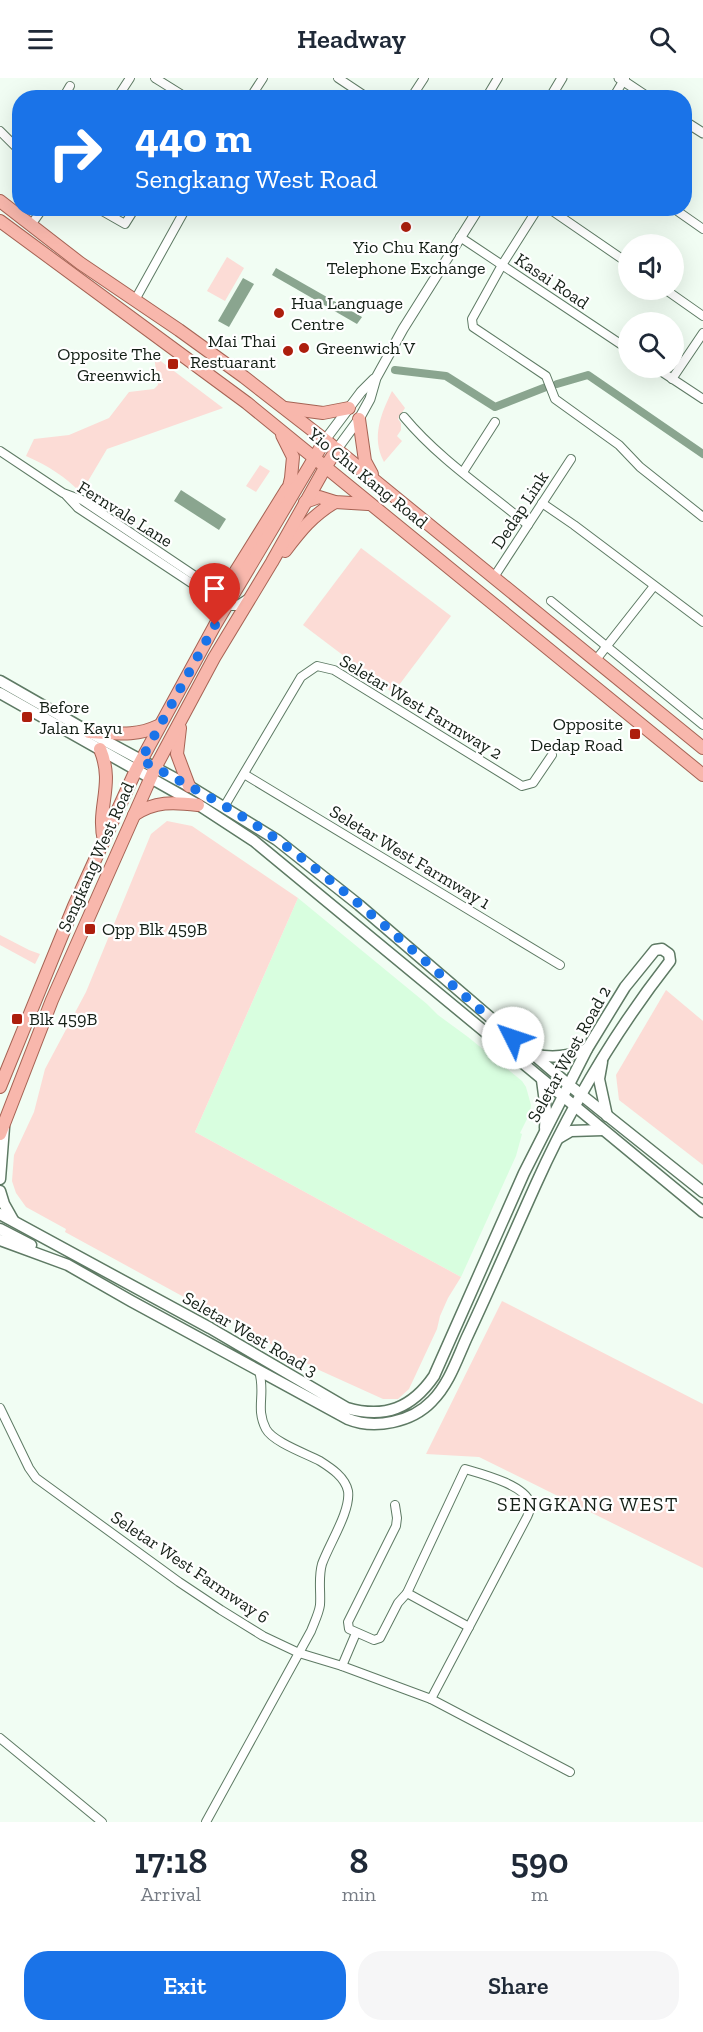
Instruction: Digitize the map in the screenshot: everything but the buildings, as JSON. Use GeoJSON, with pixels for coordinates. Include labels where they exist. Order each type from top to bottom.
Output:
{"type":"FeatureCollection","features":[{"type":"Feature","properties":{"kind":"main road","name":"Yio Chu Kang Road"},"geometry":{"type":"LineString","coordinates":[[0,201],[12,210]]}},
{"type":"Feature","properties":{"kind":"main road","name":"Yio Chu Kang Road"},"geometry":{"type":"LineString","coordinates":[[19,216],[80,263],[244,377],[338,449],[703,748]]}},
{"type":"Feature","properties":{"kind":"main road","name":"Yio Chu Kang Road"},"geometry":{"type":"LineString","coordinates":[[0,221],[247,403],[703,775]]}},
{"type":"Feature","properties":{"kind":"main road"},"geometry":{"type":"LineString","coordinates":[[284,408],[322,413],[349,408]]}},
{"type":"Feature","properties":{"kind":"main road"},"geometry":{"type":"LineString","coordinates":[[360,419],[365,461],[374,478]]}},
{"type":"Feature","properties":{"kind":"main road"},"geometry":{"type":"LineString","coordinates":[[201,580],[224,582],[231,579],[287,489],[291,478],[293,457],[279,430]]}},
{"type":"Feature","properties":{"kind":"main road","name":"Sengkang West Road"},"geometry":{"type":"LineString","coordinates":[[0,1087],[74,906],[138,765],[226,606],[325,440]]}},
{"type":"Feature","properties":{"kind":"main road","name":"Sengkang West Road"},"geometry":{"type":"LineString","coordinates":[[2,1129],[52,1000],[153,773],[214,658],[338,449]]}},
{"type":"Feature","properties":{"kind":"main road"},"geometry":{"type":"LineString","coordinates":[[286,508],[287,489]]}},
{"type":"Feature","properties":{"kind":"main road"},"geometry":{"type":"LineString","coordinates":[[305,502],[319,497],[335,502],[369,504]]}},
{"type":"Feature","properties":{"kind":"main road"},"geometry":{"type":"LineString","coordinates":[[272,562],[284,553],[319,511],[335,502]]}},
{"type":"Feature","properties":{"kind":"main road"},"geometry":{"type":"LineString","coordinates":[[201,580],[216,590],[238,586]]}},
{"type":"Feature","properties":{"kind":"main road"},"geometry":{"type":"LineString","coordinates":[[566,665],[581,665],[595,661],[593,675],[598,690]]}},
{"type":"Feature","properties":{"kind":"main road"},"geometry":{"type":"LineString","coordinates":[[0,681],[89,732],[138,765]]}},
{"type":"Feature","properties":{"kind":"main road"},"geometry":{"type":"LineString","coordinates":[[0,693],[100,749],[138,765],[201,800],[254,841],[703,1212]]}},
{"type":"Feature","properties":{"kind":"main road"},"geometry":{"type":"LineString","coordinates":[[180,721],[177,754],[189,786],[201,800]]}},
{"type":"Feature","properties":{"kind":"main road"},"geometry":{"type":"LineString","coordinates":[[89,732],[133,734],[158,726]]}},
{"type":"Feature","properties":{"kind":"main road"},"geometry":{"type":"LineString","coordinates":[[100,749],[107,771],[100,826],[104,840]]}},
{"type":"Feature","properties":{"kind":"main road"},"geometry":{"type":"LineString","coordinates":[[153,773],[189,786]]}},
{"type":"Feature","properties":{"kind":"main road"},"geometry":{"type":"LineString","coordinates":[[134,815],[160,803],[201,800],[227,802],[359,905],[569,1085],[703,1192]]}},
{"type":"Feature","properties":{"kind":"main road","name":"Seletar West Road 2"},"geometry":{"type":"LineString","coordinates":[[455,1327],[524,1173],[587,1049],[625,987],[655,950],[662,949],[669,954],[670,961],[641,997],[580,1094],[468,1335]]}},
{"type":"Feature","properties":{"kind":"main road"},"geometry":{"type":"LineString","coordinates":[[531,1053],[548,1058],[567,1056],[587,1049]]}},
{"type":"Feature","properties":{"kind":"main road"},"geometry":{"type":"LineString","coordinates":[[603,1056],[599,1079],[608,1116]]}},
{"type":"Feature","properties":{"kind":"main road"},"geometry":{"type":"LineString","coordinates":[[542,1080],[546,1110],[545,1131]]}},
{"type":"Feature","properties":{"kind":"main road"},"geometry":{"type":"LineString","coordinates":[[0,1179],[2,1129]]}},
{"type":"Feature","properties":{"kind":"main road"},"geometry":{"type":"LineString","coordinates":[[559,1138],[571,1131],[603,1130]]}},
{"type":"Feature","properties":{"kind":"main road"},"geometry":{"type":"LineString","coordinates":[[0,1191],[3,1204],[14,1221]]}},
{"type":"Feature","properties":{"kind":"main road","name":"Seletar West Road 3"},"geometry":{"type":"LineString","coordinates":[[0,1214],[268,1361],[347,1408],[364,1413],[383,1412],[411,1401],[427,1386],[434,1376],[455,1327]]}},
{"type":"Feature","properties":{"kind":"main road","name":"Seletar West Road 3"},"geometry":{"type":"LineString","coordinates":[[0,1229],[354,1421],[373,1424],[394,1422],[425,1408],[440,1394],[468,1335]]}},
{"type":"Feature","properties":{"kind":"main road","name":"Seletar West Road 3"},"geometry":{"type":"LineString","coordinates":[[0,1240],[68,1265]]}},
{"type":"Feature","properties":{"kind":"street"},"geometry":{"type":"LineString","coordinates":[[155,78],[174,90]]}},
{"type":"Feature","properties":{"kind":"street"},"geometry":{"type":"LineString","coordinates":[[338,78],[347,80],[359,90]]}},
{"type":"Feature","properties":{"kind":"street"},"geometry":{"type":"LineString","coordinates":[[623,79],[638,90]]}},
{"type":"Feature","properties":{"kind":"street"},"geometry":{"type":"LineString","coordinates":[[68,90],[70,86]]}},
{"type":"Feature","properties":{"kind":"street"},"geometry":{"type":"LineString","coordinates":[[0,131],[12,143]]}},
{"type":"Feature","properties":{"kind":"street"},"geometry":{"type":"LineString","coordinates":[[31,225],[37,216]]}},
{"type":"Feature","properties":{"kind":"street"},"geometry":{"type":"LineString","coordinates":[[111,216],[125,224],[130,216]]}},
{"type":"Feature","properties":{"kind":"street"},"geometry":{"type":"LineString","coordinates":[[135,300],[182,216]]}},
{"type":"Feature","properties":{"kind":"street"},"geometry":{"type":"LineString","coordinates":[[338,449],[360,419],[370,399],[376,378],[403,328],[473,216]]}},
{"type":"Feature","properties":{"kind":"street"},"geometry":{"type":"LineString","coordinates":[[533,216],[471,319],[471,324],[548,379],[555,399],[618,445],[640,467],[703,517]]}},
{"type":"Feature","properties":{"kind":"street"},"geometry":{"type":"LineString","coordinates":[[560,216],[618,256]]}},
{"type":"Feature","properties":{"kind":"street"},"geometry":{"type":"LineString","coordinates":[[684,216],[703,229]]}},
{"type":"Feature","properties":{"kind":"street","name":"Kasai Road"},"geometry":{"type":"LineString","coordinates":[[460,237],[618,342]]}},
{"type":"Feature","properties":{"kind":"street"},"geometry":{"type":"LineString","coordinates":[[680,300],[703,316]]}},
{"type":"Feature","properties":{"kind":"street"},"geometry":{"type":"LineString","coordinates":[[703,333],[672,379],[703,399]]}},
{"type":"Feature","properties":{"kind":"street"},"geometry":{"type":"LineString","coordinates":[[325,440],[376,378]]}},
{"type":"Feature","properties":{"kind":"street"},"geometry":{"type":"LineString","coordinates":[[404,417],[418,435],[528,525]]}},
{"type":"Feature","properties":{"kind":"street"},"geometry":{"type":"LineString","coordinates":[[463,472],[495,422]]}},
{"type":"Feature","properties":{"kind":"street","name":"Fernvale Lane"},"geometry":{"type":"LineString","coordinates":[[0,451],[63,493],[78,508],[201,580]]}},
{"type":"Feature","properties":{"kind":"street","name":"Dedap Link"},"geometry":{"type":"LineString","coordinates":[[494,577],[571,459]]}},
{"type":"Feature","properties":{"kind":"street"},"geometry":{"type":"LineString","coordinates":[[542,504],[574,525],[703,621]]}},
{"type":"Feature","properties":{"kind":"street","name":"Fernvale Lane"},"geometry":{"type":"LineString","coordinates":[[166,561],[226,606]]}},
{"type":"Feature","properties":{"kind":"street"},"geometry":{"type":"LineString","coordinates":[[595,661],[654,586]]}},
{"type":"Feature","properties":{"kind":"street"},"geometry":{"type":"LineString","coordinates":[[226,606],[240,605],[253,594]]}},
{"type":"Feature","properties":{"kind":"street"},"geometry":{"type":"LineString","coordinates":[[551,602],[703,725]]}},
{"type":"Feature","properties":{"kind":"street","name":"Seletar West Farmway 2"},"geometry":{"type":"LineString","coordinates":[[227,802],[301,677],[317,666],[334,670],[522,786],[533,783],[552,755]]}},
{"type":"Feature","properties":{"kind":"street","name":"Seletar West Farmway 1"},"geometry":{"type":"LineString","coordinates":[[244,774],[560,966]]}},
{"type":"Feature","properties":{"kind":"street"},"geometry":{"type":"LineString","coordinates":[[261,1401],[276,1372],[268,1361]]}},
{"type":"Feature","properties":{"kind":"street"},"geometry":{"type":"LineString","coordinates":[[206,1822],[311,1631],[319,1608],[319,1577],[345,1513],[348,1491],[337,1473],[327,1465],[268,1432],[260,1413],[262,1389],[259,1371]]}},
{"type":"Feature","properties":{"kind":"street","name":"Seletar West Farmway 6"},"geometry":{"type":"LineString","coordinates":[[0,1408],[28,1468],[36,1478],[221,1610],[263,1636],[299,1653],[342,1666],[431,1699],[570,1772]]}},
{"type":"Feature","properties":{"kind":"street"},"geometry":{"type":"LineString","coordinates":[[395,1505],[396,1526],[348,1622],[349,1629],[374,1640],[380,1638],[398,1603],[407,1593],[465,1468],[496,1479],[522,1492],[530,1503],[531,1509],[431,1699]]}},
{"type":"Feature","properties":{"kind":"street"},"geometry":{"type":"LineString","coordinates":[[407,1593],[468,1627]]}},
{"type":"Feature","properties":{"kind":"street"},"geometry":{"type":"LineString","coordinates":[[342,1666],[356,1633]]}},
{"type":"Feature","properties":{"kind":"street"},"geometry":{"type":"LineString","coordinates":[[0,1738],[102,1822]]}},
{"type":"Feature","properties":{"kind":"shaded area"},"geometry":{"type":"Polygon","coordinates":[[[227,257],[244,268],[225,301],[207,291],[227,257]]]}},
{"type":"Feature","properties":{"kind":"shaded area"},"geometry":{"type":"Polygon","coordinates":[[[276,268],[362,317],[357,324],[272,275],[276,268]]]}},
{"type":"Feature","properties":{"kind":"shaded area"},"geometry":{"type":"Polygon","coordinates":[[[243,278],[254,284],[229,327],[218,321],[243,278]]]}},
{"type":"Feature","properties":{"kind":"shaded area"},"geometry":{"type":"Polygon","coordinates":[[[154,356],[223,408],[107,449],[81,493],[56,472],[26,456],[34,439],[69,435],[109,418],[129,392],[154,389],[158,385],[154,356]]]}},
{"type":"Feature","properties":{"kind":"shaded area"},"geometry":{"type":"Polygon","coordinates":[[[392,391],[405,408],[398,419],[401,423],[401,430],[397,436],[402,441],[384,462],[378,444],[379,426],[392,391]]]}},
{"type":"Feature","properties":{"kind":"shaded area"},"geometry":{"type":"Polygon","coordinates":[[[260,465],[270,471],[256,492],[246,486],[260,465]]]}},
{"type":"Feature","properties":{"kind":"shaded area"},"geometry":{"type":"Polygon","coordinates":[[[181,490],[226,519],[219,530],[174,501],[181,490]]]}},
{"type":"Feature","properties":{"kind":"shaded area"},"geometry":{"type":"Polygon","coordinates":[[[361,548],[451,616],[393,693],[303,625],[361,548]]]}},
{"type":"Feature","properties":{"kind":"shaded area"},"geometry":{"type":"Polygon","coordinates":[[[167,821],[192,826],[298,898],[195,1132],[461,1277],[448,1298],[437,1329],[409,1389],[398,1399],[383,1399],[319,1370],[252,1334],[240,1323],[193,1302],[65,1232],[66,1229],[26,1207],[16,1193],[12,1181],[14,1155],[34,1112],[45,1069],[86,992],[151,834],[167,821]]]}},
{"type":"Feature","properties":{"kind":"shaded area"},"geometry":{"type":"Polygon","coordinates":[[[298,898],[438,1015],[522,1081],[526,1087],[531,1105],[530,1113],[520,1133],[522,1134],[516,1156],[461,1277],[195,1132],[298,898]]]}},
{"type":"Feature","properties":{"kind":"shaded area"},"geometry":{"type":"Polygon","coordinates":[[[0,935],[40,954],[35,964],[0,945],[0,935]]]}},
{"type":"Feature","properties":{"kind":"shaded area"},"geometry":{"type":"Polygon","coordinates":[[[666,990],[703,1021],[703,1165],[619,1100],[616,1075],[666,990]]]}},
{"type":"Feature","properties":{"kind":"shaded area"},"geometry":{"type":"Polygon","coordinates":[[[502,1301],[703,1404],[703,1568],[479,1457],[426,1454],[502,1301]]]}},
{"type":"Feature","properties":{"kind":"waterway"},"geometry":{"type":"LineString","coordinates":[[395,370],[446,376],[495,407],[546,387]]}},
{"type":"Feature","properties":{"kind":"waterway"},"geometry":{"type":"LineString","coordinates":[[557,384],[588,375],[703,454]]}},
{"type":"Feature","properties":{"kind":"place","name":"Yio Chu Kang Telephone Exchange"},"geometry":{"type":"Point","coordinates":[406,227]}},
{"type":"Feature","properties":{"kind":"place","name":"Hua Language Centre"},"geometry":{"type":"Point","coordinates":[279,313]}},
{"type":"Feature","properties":{"kind":"place","name":"Greenwich V"},"geometry":{"type":"Point","coordinates":[304,348]}},
{"type":"Feature","properties":{"kind":"place","name":"Mai Thai Restuarant"},"geometry":{"type":"Point","coordinates":[288,351]}},
{"type":"Feature","properties":{"kind":"place","name":"Opposite The Greenwich"},"geometry":{"type":"Point","coordinates":[173,364]}},
{"type":"Feature","properties":{"kind":"place","name":"Before Jalan Kayu"},"geometry":{"type":"Point","coordinates":[27,717]}},
{"type":"Feature","properties":{"kind":"place","name":"Opposite Dedap Road"},"geometry":{"type":"Point","coordinates":[635,734]}},
{"type":"Feature","properties":{"kind":"place","name":"Opp Blk 459B"},"geometry":{"type":"Point","coordinates":[90,929]}},
{"type":"Feature","properties":{"kind":"place","name":"Blk 459B"},"geometry":{"type":"Point","coordinates":[17,1019]}},
{"type":"Feature","properties":{"kind":"district","name":"SENGKANG WEST"},"geometry":{"type":"Point","coordinates":[588,1504]}},
{"type":"Feature","properties":{"kind":"route"},"geometry":{"type":"LineString","coordinates":[[215,625],[141,760],[189,786],[277,840],[359,905],[513,1038]]}}]}
